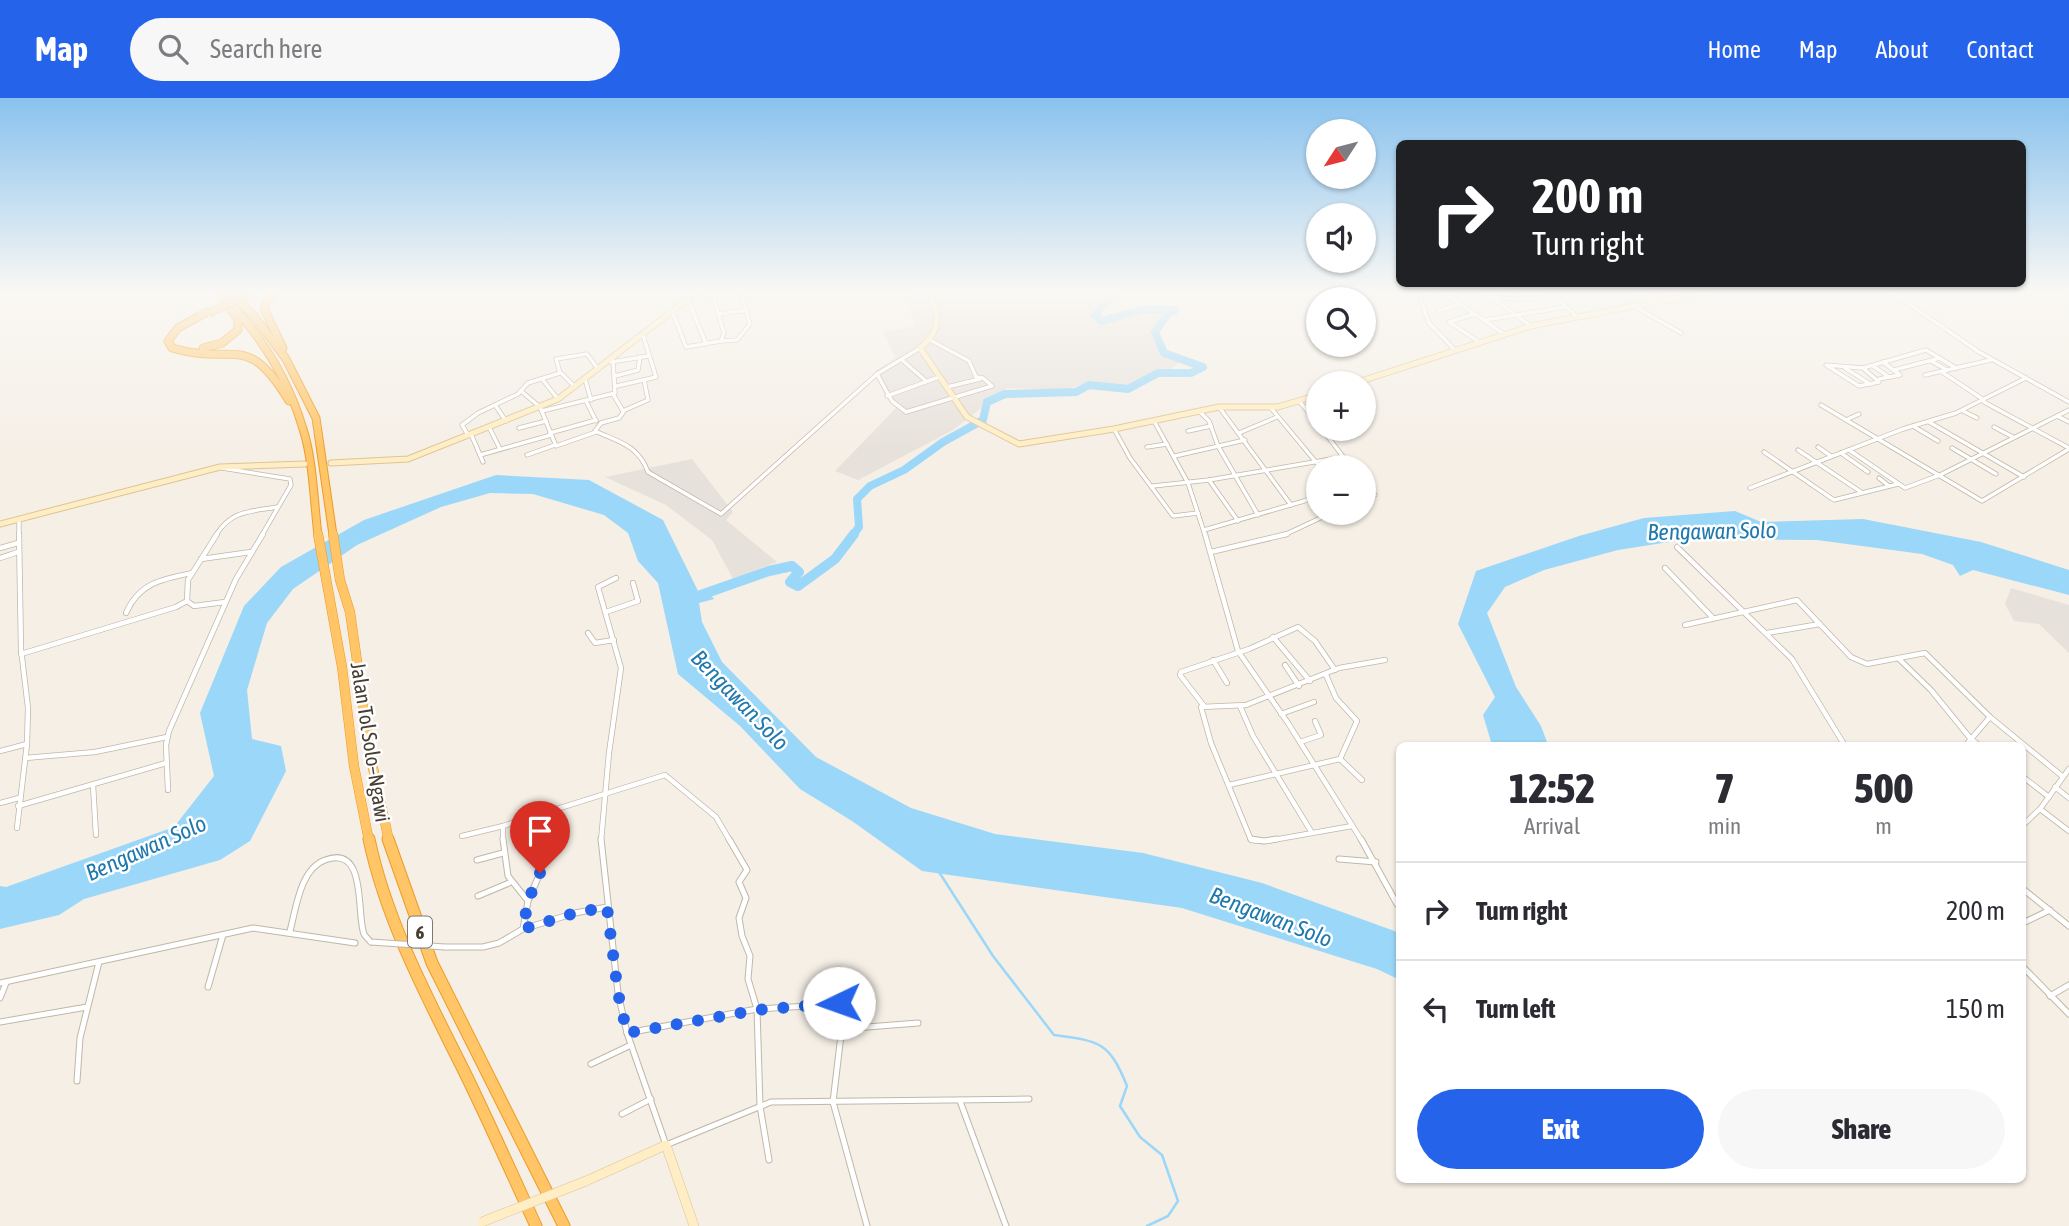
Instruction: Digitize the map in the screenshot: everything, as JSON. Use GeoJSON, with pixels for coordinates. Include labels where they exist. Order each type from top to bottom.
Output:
{"type":"FeatureCollection","features":[{"type":"Feature","properties":{"kind":"highway"},"geometry":{"type":"LineString","coordinates":[[171,346],[186,352],[240,354],[259,360],[271,371],[300,417]]}},
{"type":"Feature","properties":{"kind":"highway"},"geometry":{"type":"LineString","coordinates":[[178,346],[198,349],[211,346]]}},
{"type":"Feature","properties":{"kind":"highway","name":"Jalan Tol Solo–Ngawi"},"geometry":{"type":"LineString","coordinates":[[266,346],[274,357],[300,417],[309,458],[311,488],[334,618],[354,766],[371,848],[416,975],[536,1226]]}},
{"type":"Feature","properties":{"kind":"highway","name":"Jalan Tol Solo–Ngawi"},"geometry":{"type":"LineString","coordinates":[[276,346],[286,359],[316,418],[340,580],[351,612],[371,759],[386,832],[432,963],[565,1226]]}},
{"type":"Feature","properties":{"kind":"highway"},"geometry":{"type":"LineString","coordinates":[[280,346],[286,359]]}},
{"type":"Feature","properties":{"kind":"street"},"geometry":{"type":"LineString","coordinates":[[541,409],[630,346]]}},
{"type":"Feature","properties":{"kind":"street"},"geometry":{"type":"LineString","coordinates":[[617,386],[656,377],[646,346]]}},
{"type":"Feature","properties":{"kind":"street"},"geometry":{"type":"LineString","coordinates":[[527,455],[596,432],[636,450],[643,458],[648,472],[721,514],[877,374],[923,346]]}},
{"type":"Feature","properties":{"kind":"street"},"geometry":{"type":"LineString","coordinates":[[877,374],[887,396],[900,410],[906,412],[992,386],[983,378],[976,377],[972,365],[962,356],[952,354],[939,346]]}},
{"type":"Feature","properties":{"kind":"street"},"geometry":{"type":"LineString","coordinates":[[1451,346],[1456,351]]}},
{"type":"Feature","properties":{"kind":"street"},"geometry":{"type":"LineString","coordinates":[[1376,376],[1470,346]]}},
{"type":"Feature","properties":{"kind":"street"},"geometry":{"type":"LineString","coordinates":[[1972,346],[2069,401]]}},
{"type":"Feature","properties":{"kind":"street"},"geometry":{"type":"LineString","coordinates":[[920,348],[965,416],[1013,443],[1024,444],[1114,429],[1219,407],[1270,408],[1306,399]]}},
{"type":"Feature","properties":{"kind":"street"},"geometry":{"type":"LineString","coordinates":[[1863,368],[1926,350],[1956,368]]}},
{"type":"Feature","properties":{"kind":"street"},"geometry":{"type":"LineString","coordinates":[[560,373],[556,360],[587,354],[598,369]]}},
{"type":"Feature","properties":{"kind":"street"},"geometry":{"type":"LineString","coordinates":[[573,356],[578,361]]}},
{"type":"Feature","properties":{"kind":"street"},"geometry":{"type":"LineString","coordinates":[[610,362],[649,356]]}},
{"type":"Feature","properties":{"kind":"street"},"geometry":{"type":"LineString","coordinates":[[615,376],[640,369],[640,357]]}},
{"type":"Feature","properties":{"kind":"street"},"geometry":{"type":"LineString","coordinates":[[1894,370],[1940,358]]}},
{"type":"Feature","properties":{"kind":"street"},"geometry":{"type":"LineString","coordinates":[[1925,375],[1992,359]]}},
{"type":"Feature","properties":{"kind":"street"},"geometry":{"type":"LineString","coordinates":[[902,360],[925,380]]}},
{"type":"Feature","properties":{"kind":"street"},"geometry":{"type":"LineString","coordinates":[[1931,360],[1948,370]]}},
{"type":"Feature","properties":{"kind":"street"},"geometry":{"type":"LineString","coordinates":[[331,463],[408,459],[541,409],[613,394],[617,391],[617,386],[610,362]]}},
{"type":"Feature","properties":{"kind":"street"},"geometry":{"type":"LineString","coordinates":[[1879,379],[1863,368],[1826,365],[1859,386],[1900,375],[1883,362]]}},
{"type":"Feature","properties":{"kind":"street"},"geometry":{"type":"LineString","coordinates":[[1842,365],[1871,384]]}},
{"type":"Feature","properties":{"kind":"street"},"geometry":{"type":"LineString","coordinates":[[1872,365],[1890,377]]}},
{"type":"Feature","properties":{"kind":"street"},"geometry":{"type":"LineString","coordinates":[[1821,405],[1982,501],[2069,449],[1984,401],[1942,371]]}},
{"type":"Feature","properties":{"kind":"street"},"geometry":{"type":"LineString","coordinates":[[483,462],[470,435],[462,426],[464,422],[521,391],[528,383],[564,373],[575,387]]}},
{"type":"Feature","properties":{"kind":"street"},"geometry":{"type":"LineString","coordinates":[[887,396],[939,377]]}},
{"type":"Feature","properties":{"kind":"street"},"geometry":{"type":"LineString","coordinates":[[947,387],[983,378]]}},
{"type":"Feature","properties":{"kind":"street"},"geometry":{"type":"LineString","coordinates":[[1750,488],[1880,438],[1963,410],[2026,378]]}},
{"type":"Feature","properties":{"kind":"street"},"geometry":{"type":"LineString","coordinates":[[542,379],[558,399]]}},
{"type":"Feature","properties":{"kind":"street"},"geometry":{"type":"LineString","coordinates":[[585,379],[588,400],[598,425],[596,432]]}},
{"type":"Feature","properties":{"kind":"street"},"geometry":{"type":"LineString","coordinates":[[598,425],[620,417],[623,411],[649,399],[644,380]]}},
{"type":"Feature","properties":{"kind":"street"},"geometry":{"type":"LineString","coordinates":[[521,391],[541,409],[555,445]]}},
{"type":"Feature","properties":{"kind":"street"},"geometry":{"type":"LineString","coordinates":[[613,394],[623,411]]}},
{"type":"Feature","properties":{"kind":"street"},"geometry":{"type":"LineString","coordinates":[[1299,401],[1306,409]]}},
{"type":"Feature","properties":{"kind":"street"},"geometry":{"type":"LineString","coordinates":[[495,405],[506,421]]}},
{"type":"Feature","properties":{"kind":"street"},"geometry":{"type":"LineString","coordinates":[[1219,407],[1291,505]]}},
{"type":"Feature","properties":{"kind":"street"},"geometry":{"type":"LineString","coordinates":[[1270,408],[1309,455]]}},
{"type":"Feature","properties":{"kind":"street"},"geometry":{"type":"LineString","coordinates":[[1963,410],[1977,418]]}},
{"type":"Feature","properties":{"kind":"street"},"geometry":{"type":"LineString","coordinates":[[1848,450],[1905,488],[1941,475],[2069,410]]}},
{"type":"Feature","properties":{"kind":"street"},"geometry":{"type":"LineString","coordinates":[[1199,411],[1211,426],[1218,446],[1258,515]]}},
{"type":"Feature","properties":{"kind":"street"},"geometry":{"type":"LineString","coordinates":[[1847,419],[1859,414]]}},
{"type":"Feature","properties":{"kind":"street"},"geometry":{"type":"LineString","coordinates":[[2057,416],[2069,422]]}},
{"type":"Feature","properties":{"kind":"street"},"geometry":{"type":"LineString","coordinates":[[1240,433],[1278,417]]}},
{"type":"Feature","properties":{"kind":"street"},"geometry":{"type":"LineString","coordinates":[[480,455],[596,420]]}},
{"type":"Feature","properties":{"kind":"street"},"geometry":{"type":"LineString","coordinates":[[519,428],[546,421]]}},
{"type":"Feature","properties":{"kind":"street"},"geometry":{"type":"LineString","coordinates":[[1154,421],[1188,483],[1211,552],[1238,651],[1316,766],[1376,862],[1396,902]]}},
{"type":"Feature","properties":{"kind":"street"},"geometry":{"type":"LineString","coordinates":[[1928,421],[2024,478]]}},
{"type":"Feature","properties":{"kind":"street"},"geometry":{"type":"LineString","coordinates":[[1188,431],[1211,426]]}},
{"type":"Feature","properties":{"kind":"street"},"geometry":{"type":"LineString","coordinates":[[1913,426],[1938,441]]}},
{"type":"Feature","properties":{"kind":"street"},"geometry":{"type":"LineString","coordinates":[[489,427],[500,449]]}},
{"type":"Feature","properties":{"kind":"street"},"geometry":{"type":"LineString","coordinates":[[1994,427],[2014,438]]}},
{"type":"Feature","properties":{"kind":"street"},"geometry":{"type":"LineString","coordinates":[[1114,429],[1130,458],[1174,516],[1198,513]]}},
{"type":"Feature","properties":{"kind":"street"},"geometry":{"type":"LineString","coordinates":[[1175,456],[1245,440]]}},
{"type":"Feature","properties":{"kind":"street"},"geometry":{"type":"LineString","coordinates":[[1147,447],[1167,444]]}},
{"type":"Feature","properties":{"kind":"street"},"geometry":{"type":"LineString","coordinates":[[1818,447],[1831,456]]}},
{"type":"Feature","properties":{"kind":"street"},"geometry":{"type":"LineString","coordinates":[[1952,448],[1996,474]]}},
{"type":"Feature","properties":{"kind":"street"},"geometry":{"type":"LineString","coordinates":[[1798,450],[1862,492]]}},
{"type":"Feature","properties":{"kind":"street"},"geometry":{"type":"LineString","coordinates":[[1763,452],[1833,500],[1899,484]]}},
{"type":"Feature","properties":{"kind":"street"},"geometry":{"type":"LineString","coordinates":[[1840,453],[1868,472]]}},
{"type":"Feature","properties":{"kind":"street"},"geometry":{"type":"LineString","coordinates":[[1153,486],[1209,480],[1306,463]]}},
{"type":"Feature","properties":{"kind":"street"},"geometry":{"type":"LineString","coordinates":[[168,790],[167,737],[225,602],[291,485],[290,464]]}},
{"type":"Feature","properties":{"kind":"street"},"geometry":{"type":"LineString","coordinates":[[249,469],[305,464]]}},
{"type":"Feature","properties":{"kind":"street"},"geometry":{"type":"LineString","coordinates":[[0,524],[222,467],[249,469],[289,478]]}},
{"type":"Feature","properties":{"kind":"street"},"geometry":{"type":"LineString","coordinates":[[1879,478],[1890,486]]}},
{"type":"Feature","properties":{"kind":"street"},"geometry":{"type":"LineString","coordinates":[[1209,480],[1238,521]]}},
{"type":"Feature","properties":{"kind":"street"},"geometry":{"type":"LineString","coordinates":[[1204,530],[1306,500]]}},
{"type":"Feature","properties":{"kind":"street"},"geometry":{"type":"LineString","coordinates":[[187,601],[186,584],[227,518],[278,507]]}},
{"type":"Feature","properties":{"kind":"street"},"geometry":{"type":"LineString","coordinates":[[17,828],[27,744],[28,708],[21,654],[19,519]]}},
{"type":"Feature","properties":{"kind":"street"},"geometry":{"type":"LineString","coordinates":[[1211,552],[1280,537],[1306,525]]}},
{"type":"Feature","properties":{"kind":"street"},"geometry":{"type":"LineString","coordinates":[[0,548],[18,543]]}},
{"type":"Feature","properties":{"kind":"street"},"geometry":{"type":"LineString","coordinates":[[1677,547],[1792,659],[1844,742]]}},
{"type":"Feature","properties":{"kind":"street"},"geometry":{"type":"LineString","coordinates":[[0,558],[18,552]]}},
{"type":"Feature","properties":{"kind":"street"},"geometry":{"type":"LineString","coordinates":[[200,560],[252,552]]}},
{"type":"Feature","properties":{"kind":"street"},"geometry":{"type":"LineString","coordinates":[[1665,568],[1714,618]]}},
{"type":"Feature","properties":{"kind":"street"},"geometry":{"type":"LineString","coordinates":[[127,613],[135,592],[155,582],[192,573]]}},
{"type":"Feature","properties":{"kind":"street"},"geometry":{"type":"LineString","coordinates":[[616,578],[598,587],[621,675],[609,753],[601,841],[607,907],[618,993],[627,1033],[694,1226]]}},
{"type":"Feature","properties":{"kind":"street"},"geometry":{"type":"LineString","coordinates":[[606,612],[638,601],[632,583]]}},
{"type":"Feature","properties":{"kind":"street"},"geometry":{"type":"LineString","coordinates":[[1685,625],[1797,600],[1857,661],[1867,664],[1924,653],[1990,717],[2021,742]]}},
{"type":"Feature","properties":{"kind":"street"},"geometry":{"type":"LineString","coordinates":[[187,601],[194,606],[225,602]]}},
{"type":"Feature","properties":{"kind":"street"},"geometry":{"type":"LineString","coordinates":[[21,654],[169,610],[187,601]]}},
{"type":"Feature","properties":{"kind":"street"},"geometry":{"type":"LineString","coordinates":[[1767,632],[1821,623]]}},
{"type":"Feature","properties":{"kind":"street"},"geometry":{"type":"LineString","coordinates":[[1204,707],[1179,673],[1290,628],[1301,629],[1320,646],[1335,670]]}},
{"type":"Feature","properties":{"kind":"street"},"geometry":{"type":"LineString","coordinates":[[588,633],[595,643],[614,640]]}},
{"type":"Feature","properties":{"kind":"street"},"geometry":{"type":"LineString","coordinates":[[1273,637],[1310,681]]}},
{"type":"Feature","properties":{"kind":"street"},"geometry":{"type":"LineString","coordinates":[[1898,658],[1940,699],[1975,742]]}},
{"type":"Feature","properties":{"kind":"street"},"geometry":{"type":"LineString","coordinates":[[1213,660],[1227,683]]}},
{"type":"Feature","properties":{"kind":"street"},"geometry":{"type":"LineString","coordinates":[[1204,707],[1240,706],[1299,686],[1335,670],[1385,660]]}},
{"type":"Feature","properties":{"kind":"street"},"geometry":{"type":"LineString","coordinates":[[1285,665],[1299,686]]}},
{"type":"Feature","properties":{"kind":"street"},"geometry":{"type":"LineString","coordinates":[[1326,674],[1336,698],[1357,721],[1340,760]]}},
{"type":"Feature","properties":{"kind":"street"},"geometry":{"type":"LineString","coordinates":[[1281,714],[1314,702]]}},
{"type":"Feature","properties":{"kind":"street"},"geometry":{"type":"LineString","coordinates":[[1240,706],[1253,736],[1312,834]]}},
{"type":"Feature","properties":{"kind":"street"},"geometry":{"type":"LineString","coordinates":[[1204,707],[1201,707],[1211,743],[1251,840],[1258,842],[1352,826]]}},
{"type":"Feature","properties":{"kind":"street"},"geometry":{"type":"LineString","coordinates":[[1968,742],[1990,717]]}},
{"type":"Feature","properties":{"kind":"street"},"geometry":{"type":"LineString","coordinates":[[1300,741],[1321,734],[1315,721]]}},
{"type":"Feature","properties":{"kind":"street"},"geometry":{"type":"LineString","coordinates":[[25,758],[95,752],[167,737]]}},
{"type":"Feature","properties":{"kind":"street"},"geometry":{"type":"LineString","coordinates":[[0,751],[27,744]]}},
{"type":"Feature","properties":{"kind":"street"},"geometry":{"type":"LineString","coordinates":[[2026,746],[2062,776]]}},
{"type":"Feature","properties":{"kind":"street"},"geometry":{"type":"LineString","coordinates":[[1229,785],[1340,760]]}},
{"type":"Feature","properties":{"kind":"street"},"geometry":{"type":"LineString","coordinates":[[1340,760],[1362,780]]}},
{"type":"Feature","properties":{"kind":"street"},"geometry":{"type":"LineString","coordinates":[[18,806],[166,763]]}},
{"type":"Feature","properties":{"kind":"street"},"geometry":{"type":"LineString","coordinates":[[2026,822],[2040,810],[2069,769]]}},
{"type":"Feature","properties":{"kind":"street"},"geometry":{"type":"LineString","coordinates":[[462,836],[503,826],[607,791],[667,775],[711,812],[747,870],[739,882],[746,898],[739,918],[742,936],[750,956],[748,979],[757,1010],[760,1106],[769,1160]]}},
{"type":"Feature","properties":{"kind":"street"},"geometry":{"type":"LineString","coordinates":[[2026,780],[2049,797]]}},
{"type":"Feature","properties":{"kind":"street"},"geometry":{"type":"LineString","coordinates":[[93,785],[96,835]]}},
{"type":"Feature","properties":{"kind":"street"},"geometry":{"type":"LineString","coordinates":[[2055,788],[2069,799]]}},
{"type":"Feature","properties":{"kind":"street"},"geometry":{"type":"LineString","coordinates":[[0,803],[19,798]]}},
{"type":"Feature","properties":{"kind":"street"},"geometry":{"type":"LineString","coordinates":[[2040,810],[2069,831]]}},
{"type":"Feature","properties":{"kind":"street"},"geometry":{"type":"LineString","coordinates":[[523,929],[528,901],[540,873],[543,812]]}},
{"type":"Feature","properties":{"kind":"street"},"geometry":{"type":"LineString","coordinates":[[503,826],[503,853],[509,883],[528,901]]}},
{"type":"Feature","properties":{"kind":"street"},"geometry":{"type":"LineString","coordinates":[[477,860],[503,853]]}},
{"type":"Feature","properties":{"kind":"street"},"geometry":{"type":"LineString","coordinates":[[290,932],[307,877],[323,860],[340,858],[349,863],[352,869],[360,895],[364,935],[371,942],[483,947],[499,943],[523,929],[575,913],[607,907]]}},
{"type":"Feature","properties":{"kind":"street"},"geometry":{"type":"LineString","coordinates":[[1339,859],[1376,862]]}},
{"type":"Feature","properties":{"kind":"street"},"geometry":{"type":"LineString","coordinates":[[478,896],[509,883]]}},
{"type":"Feature","properties":{"kind":"street"},"geometry":{"type":"LineString","coordinates":[[2026,891],[2069,926]]}},
{"type":"Feature","properties":{"kind":"street"},"geometry":{"type":"LineString","coordinates":[[2026,922],[2050,910]]}},
{"type":"Feature","properties":{"kind":"street"},"geometry":{"type":"LineString","coordinates":[[0,998],[3,983],[258,927],[355,943]]}},
{"type":"Feature","properties":{"kind":"street"},"geometry":{"type":"LineString","coordinates":[[208,987],[223,935]]}},
{"type":"Feature","properties":{"kind":"street"},"geometry":{"type":"LineString","coordinates":[[77,1081],[80,1038],[99,962]]}},
{"type":"Feature","properties":{"kind":"street"},"geometry":{"type":"LineString","coordinates":[[2026,970],[2069,1014]]}},
{"type":"Feature","properties":{"kind":"street"},"geometry":{"type":"LineString","coordinates":[[2050,996],[2069,985]]}},
{"type":"Feature","properties":{"kind":"street"},"geometry":{"type":"LineString","coordinates":[[627,1033],[757,1010],[837,1003],[844,1010],[833,1102],[867,1226]]}},
{"type":"Feature","properties":{"kind":"street"},"geometry":{"type":"LineString","coordinates":[[0,1022],[87,1007]]}},
{"type":"Feature","properties":{"kind":"street"},"geometry":{"type":"LineString","coordinates":[[842,1029],[918,1023]]}},
{"type":"Feature","properties":{"kind":"street"},"geometry":{"type":"LineString","coordinates":[[591,1064],[631,1045]]}},
{"type":"Feature","properties":{"kind":"street"},"geometry":{"type":"LineString","coordinates":[[478,1224],[760,1106],[783,1101],[1029,1099]]}},
{"type":"Feature","properties":{"kind":"street"},"geometry":{"type":"LineString","coordinates":[[622,1114],[651,1100]]}},
{"type":"Feature","properties":{"kind":"street"},"geometry":{"type":"LineString","coordinates":[[960,1101],[1006,1226]]}},
{"type":"Feature","properties":{"kind":"shaded area"},"geometry":{"type":"Polygon","coordinates":[[[889,346],[1159,346],[1162,353],[1179,362],[1173,368],[1154,373],[1126,386],[1086,383],[1065,390],[1007,388],[953,430],[858,480],[835,471],[898,406],[875,371],[895,358],[889,346]]]}},
{"type":"Feature","properties":{"kind":"shaded area"},"geometry":{"type":"Polygon","coordinates":[[[692,459],[733,512],[726,520],[777,562],[733,579],[712,540],[666,505],[605,477],[692,459]]]}},
{"type":"Feature","properties":{"kind":"shaded area"},"geometry":{"type":"Polygon","coordinates":[[[2011,588],[2069,605],[2069,653],[2039,624],[2014,621],[2005,604],[2011,588]]]}},
{"type":"Feature","properties":{"kind":"water","name":"Bengawan Solo"},"geometry":{"type":"Polygon","coordinates":[[[496,475],[589,480],[663,520],[698,591],[707,591],[714,599],[699,603],[702,622],[722,662],[816,757],[911,808],[995,834],[1143,853],[1262,883],[1396,932],[1396,978],[1377,969],[1182,908],[922,871],[852,821],[800,789],[740,726],[678,674],[658,583],[638,561],[628,533],[604,515],[533,494],[490,493],[441,507],[357,545],[293,589],[267,623],[247,690],[252,739],[281,746],[286,771],[250,841],[220,860],[84,899],[59,915],[0,929],[0,886],[6,887],[174,827],[214,776],[200,713],[244,606],[281,567],[364,520],[496,475]]]}},
{"type":"Feature","properties":{"kind":"water","name":"Bengawan Solo"},"geometry":{"type":"Polygon","coordinates":[[[1735,511],[1761,522],[1863,519],[1981,542],[2069,570],[2069,595],[1973,570],[1960,576],[1953,565],[1922,554],[1817,540],[1688,539],[1618,550],[1544,570],[1505,587],[1487,613],[1516,687],[1541,726],[1547,742],[1491,742],[1483,715],[1495,697],[1458,624],[1476,571],[1579,536],[1644,518],[1735,511]]]}},
{"type":"Feature","properties":{"kind":"waterway"},"geometry":{"type":"LineString","coordinates":[[853,535],[859,527],[857,499],[870,486],[904,470],[943,442],[983,420],[987,402],[1005,394],[1076,392],[1089,385],[1128,389],[1158,373],[1191,373],[1203,367],[1164,353],[1161,346]]}},
{"type":"Feature","properties":{"kind":"waterway"},"geometry":{"type":"LineString","coordinates":[[698,596],[769,571],[792,566],[799,572],[790,582],[798,586],[835,559],[854,534]]}},
{"type":"Feature","properties":{"kind":"waterway"},"geometry":{"type":"LineString","coordinates":[[939,872],[993,956],[1054,1035],[1082,1039],[1101,1046],[1121,1071],[1127,1086],[1120,1106],[1140,1137],[1162,1155],[1178,1201],[1168,1216],[1147,1226]]}},
{"type":"Feature","properties":{"kind":"route"},"geometry":{"type":"LineString","coordinates":[[540,873],[528,901],[523,929],[575,913],[607,907],[618,993],[627,1033],[757,1010],[839,1003]]}}]}
